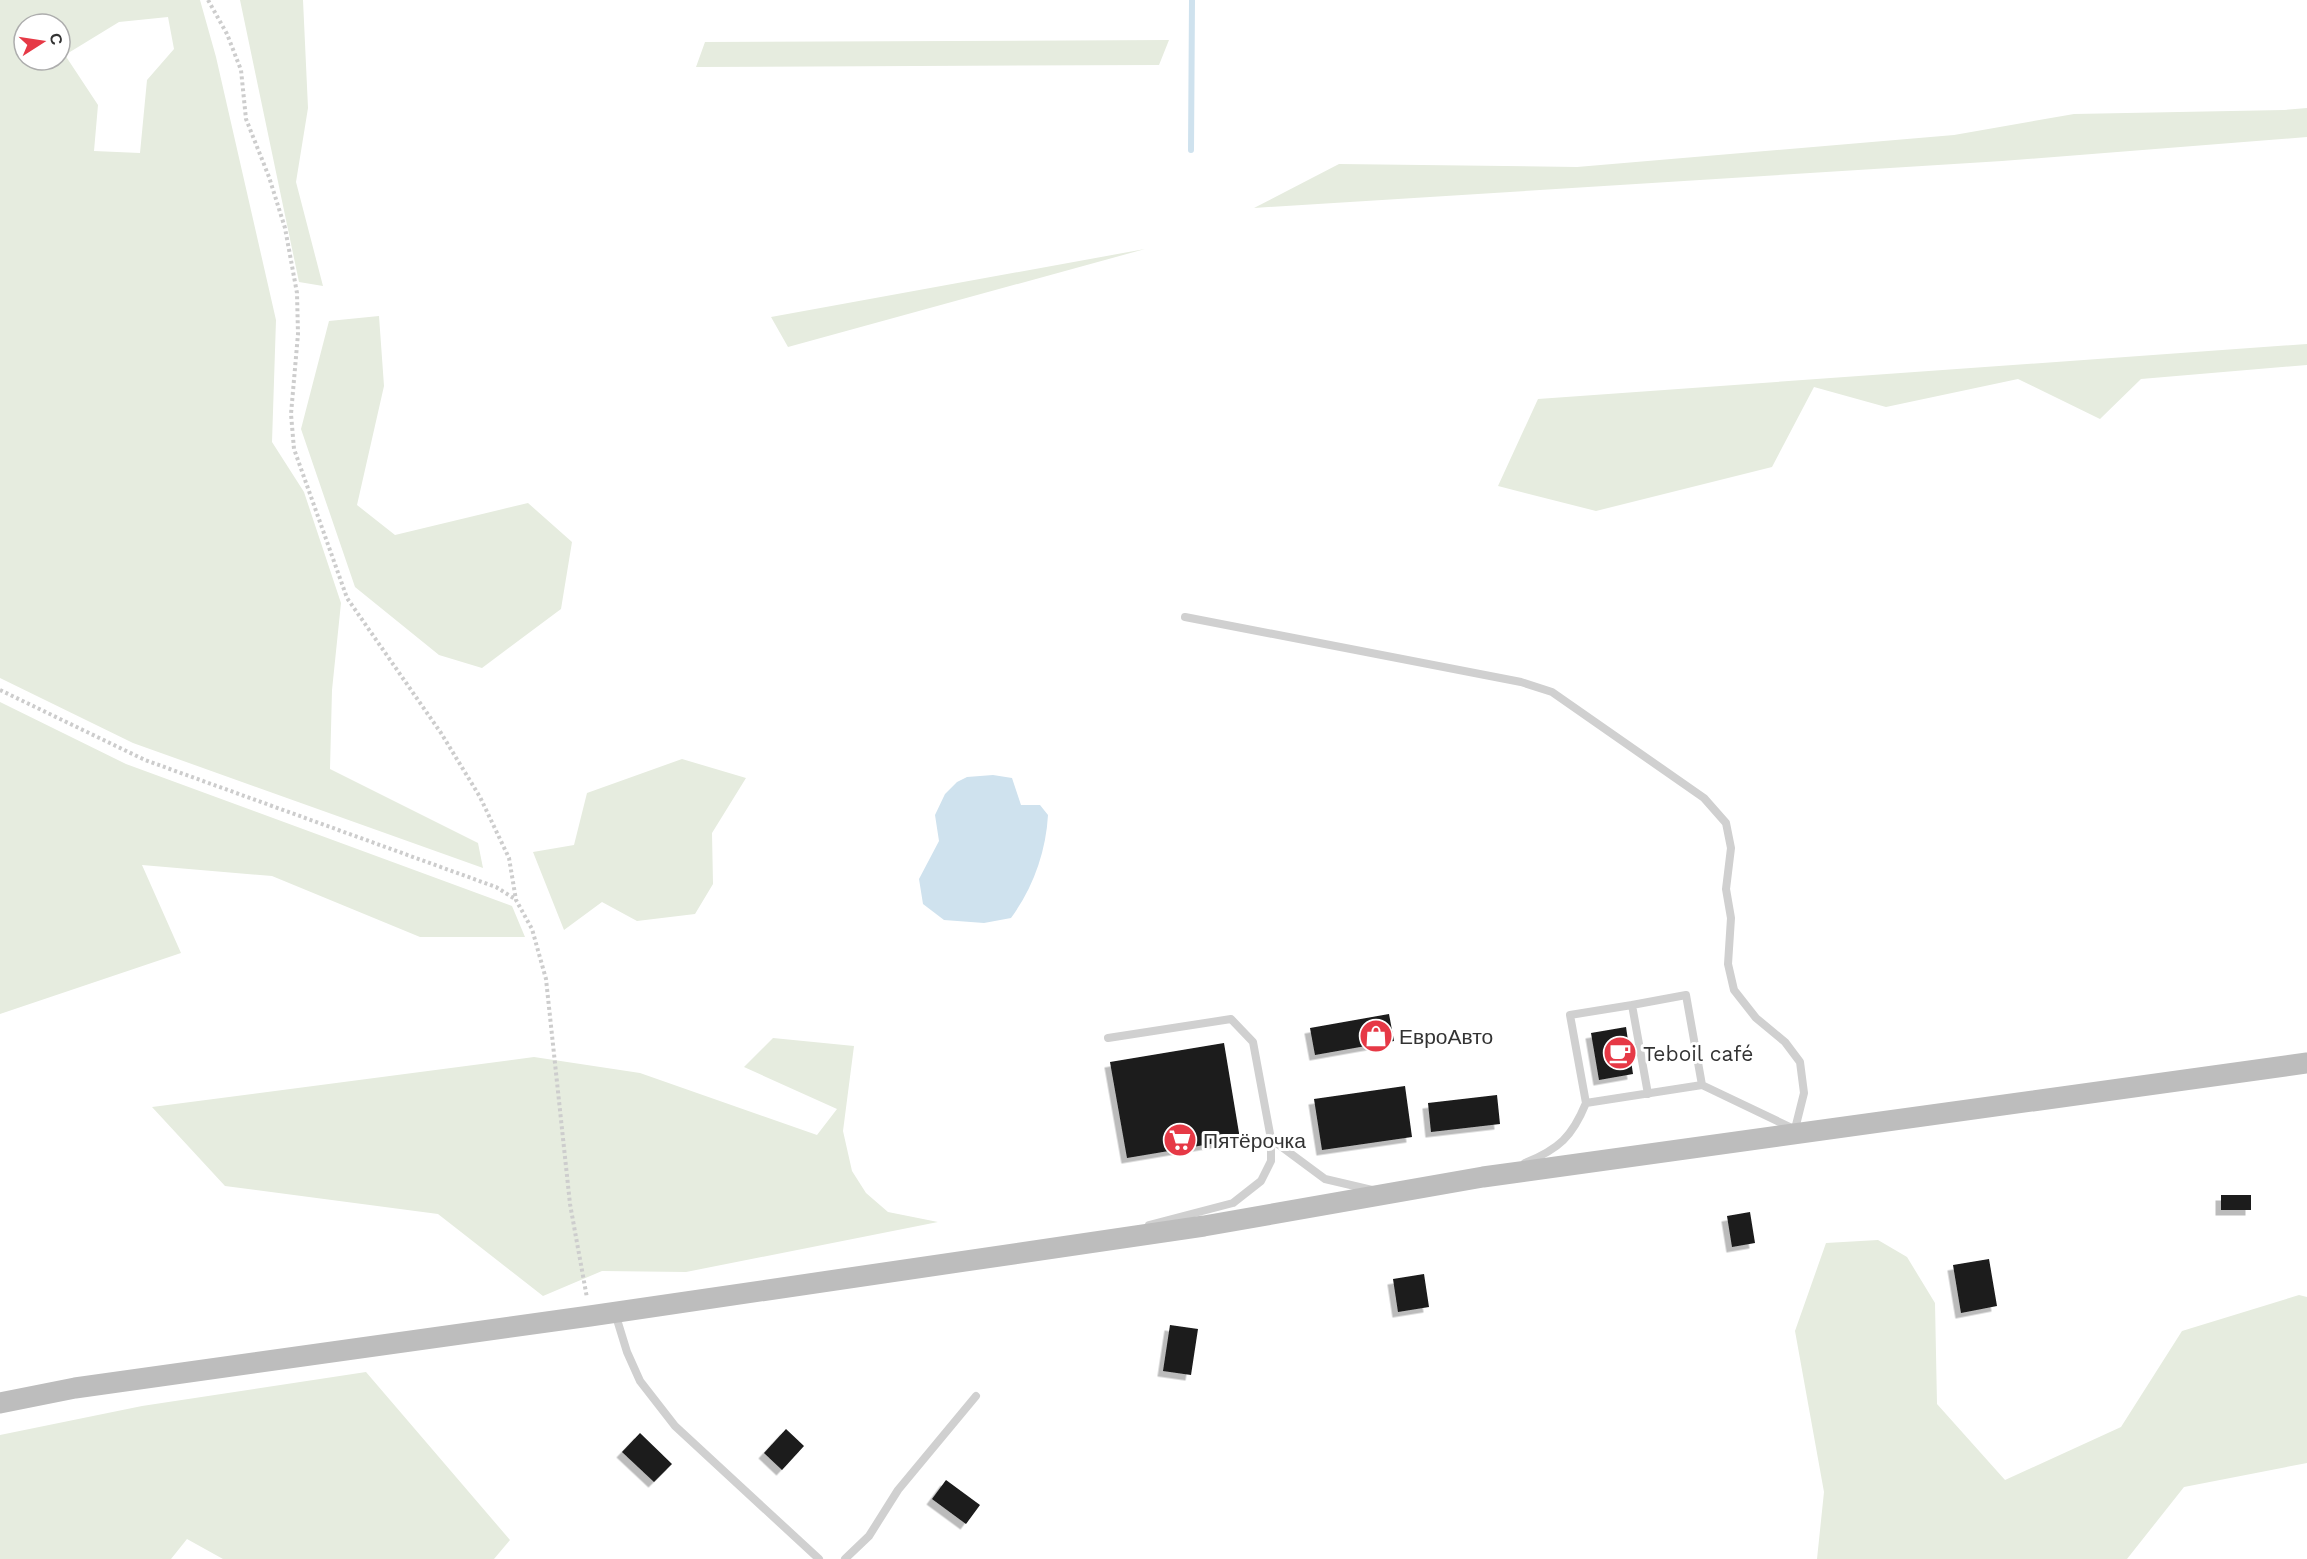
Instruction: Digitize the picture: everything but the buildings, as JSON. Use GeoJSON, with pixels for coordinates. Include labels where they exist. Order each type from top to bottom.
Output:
{"type":"FeatureCollection","features":[{"type":"Feature","properties":{"kind":"main road"},"geometry":{"type":"LineString","coordinates":[[0,1403],[75,1388],[590,1316],[1204,1226],[1483,1177],[1829,1131],[2307,1063]]}},
{"type":"Feature","properties":{"kind":"lane"},"geometry":{"type":"LineString","coordinates":[[1185,617],[1521,682],[1552,692],[1704,798],[1726,823],[1731,848],[1726,889],[1731,918],[1728,964],[1734,990],[1756,1018],[1785,1042],[1800,1062],[1804,1093],[1795,1129]]}},
{"type":"Feature","properties":{"kind":"lane"},"geometry":{"type":"LineString","coordinates":[[1483,1177],[1554,1150],[1576,1127],[1586,1103],[1570,1016],[1686,995],[1701,1086]]}},
{"type":"Feature","properties":{"kind":"lane"},"geometry":{"type":"LineString","coordinates":[[1632,1005],[1648,1094]]}},
{"type":"Feature","properties":{"kind":"lane"},"geometry":{"type":"LineString","coordinates":[[1061,1247],[1233,1203],[1261,1181],[1271,1161],[1271,1139],[1253,1042],[1231,1019],[1108,1038]]}},
{"type":"Feature","properties":{"kind":"lane"},"geometry":{"type":"LineString","coordinates":[[1586,1103],[1701,1086],[1795,1129],[1829,1131]]}},
{"type":"Feature","properties":{"kind":"lane"},"geometry":{"type":"LineString","coordinates":[[1271,1139],[1325,1179],[1372,1190],[1422,1187]]}},
{"type":"Feature","properties":{"kind":"lane"},"geometry":{"type":"LineString","coordinates":[[615,1312],[627,1352],[640,1381],[675,1426],[819,1559]]}},
{"type":"Feature","properties":{"kind":"lane"},"geometry":{"type":"LineString","coordinates":[[845,1559],[869,1536],[898,1490],[976,1396]]}},
{"type":"Feature","properties":{"kind":"path"},"geometry":{"type":"LineString","coordinates":[[208,0],[227,34],[241,70],[246,119],[269,177],[285,228],[297,293],[298,334],[291,414],[294,449],[347,598],[441,733],[480,797],[508,858],[516,900],[532,929],[546,979],[570,1204],[590,1316]]}},
{"type":"Feature","properties":{"kind":"path"},"geometry":{"type":"LineString","coordinates":[[0,690],[145,760],[496,887],[516,900]]}},
{"type":"Feature","properties":{"kind":"shaded area"},"geometry":{"type":"Polygon","coordinates":[[[0,0],[200,0],[216,57],[276,320],[272,442],[304,492],[341,603],[332,690],[330,769],[478,843],[483,868],[133,743],[0,678],[0,0]],[[12,12],[12,72],[72,72],[72,66],[98,105],[94,151],[140,153],[147,80],[174,49],[168,17],[119,22],[72,51],[72,12],[12,12]]]}},
{"type":"Feature","properties":{"kind":"shaded area"},"geometry":{"type":"Polygon","coordinates":[[[240,0],[303,0],[308,108],[296,182],[323,286],[299,282],[240,0]]]}},
{"type":"Feature","properties":{"kind":"shaded area"},"geometry":{"type":"Polygon","coordinates":[[[1169,40],[1159,65],[696,67],[705,42],[1169,40]]]}},
{"type":"Feature","properties":{"kind":"shaded area"},"geometry":{"type":"Polygon","coordinates":[[[2307,108],[2307,137],[2002,161],[1254,208],[1339,164],[1577,167],[1954,135],[2074,114],[2307,108]]]}},
{"type":"Feature","properties":{"kind":"shaded area"},"geometry":{"type":"Polygon","coordinates":[[[1145,249],[788,347],[771,317],[1145,249]]]}},
{"type":"Feature","properties":{"kind":"shaded area"},"geometry":{"type":"Polygon","coordinates":[[[379,316],[384,386],[357,505],[395,535],[528,503],[572,542],[561,609],[482,668],[439,655],[355,587],[301,429],[329,321],[379,316]]]}},
{"type":"Feature","properties":{"kind":"shaded area"},"geometry":{"type":"Polygon","coordinates":[[[2307,344],[2307,365],[2141,379],[2100,419],[2018,379],[1886,407],[1814,387],[1772,467],[1596,511],[1498,486],[1538,399],[2307,344]]]}},
{"type":"Feature","properties":{"kind":"shaded area"},"geometry":{"type":"Polygon","coordinates":[[[0,702],[126,764],[512,906],[525,937],[420,937],[272,876],[142,865],[181,953],[0,1014],[0,702]]]}},
{"type":"Feature","properties":{"kind":"shaded area"},"geometry":{"type":"Polygon","coordinates":[[[682,759],[746,778],[712,833],[713,884],[695,914],[637,921],[602,902],[564,930],[533,852],[574,845],[587,793],[682,759]]]}},
{"type":"Feature","properties":{"kind":"shaded area"},"geometry":{"type":"Polygon","coordinates":[[[773,1038],[854,1046],[843,1131],[852,1171],[866,1193],[888,1212],[938,1222],[686,1272],[602,1271],[543,1296],[438,1214],[225,1186],[152,1107],[534,1057],[640,1073],[817,1135],[837,1109],[744,1067],[773,1038]]]}},
{"type":"Feature","properties":{"kind":"shaded area"},"geometry":{"type":"Polygon","coordinates":[[[1878,1240],[1907,1257],[1935,1303],[1937,1404],[2005,1480],[2121,1427],[2182,1331],[2299,1295],[2307,1297],[2307,1463],[2184,1487],[2127,1559],[1817,1559],[1824,1492],[1795,1331],[1826,1243],[1878,1240]]]}},
{"type":"Feature","properties":{"kind":"shaded area"},"geometry":{"type":"Polygon","coordinates":[[[366,1372],[510,1540],[494,1559],[223,1559],[187,1539],[171,1559],[0,1559],[0,1435],[142,1406],[366,1372]]]}},
{"type":"Feature","properties":{"kind":"water"},"geometry":{"type":"Polygon","coordinates":[[[993,775],[1012,778],[1021,805],[1040,805],[1048,815],[1047,829],[1037,869],[1026,894],[1011,918],[984,923],[944,920],[923,904],[919,879],[939,841],[935,815],[945,794],[957,782],[967,777],[993,775]]]}},
{"type":"Feature","properties":{"kind":"waterway"},"geometry":{"type":"LineString","coordinates":[[1191,150],[1192,0]]}},
{"type":"Feature","properties":{"kind":"place","name":"ЕвроАвто"},"geometry":{"type":"Point","coordinates":[1376,1036]}},
{"type":"Feature","properties":{"kind":"place","name":"Teboil café"},"geometry":{"type":"Point","coordinates":[1620,1053]}},
{"type":"Feature","properties":{"kind":"place","name":"Пятёрочка"},"geometry":{"type":"Point","coordinates":[1180,1140]}}]}
